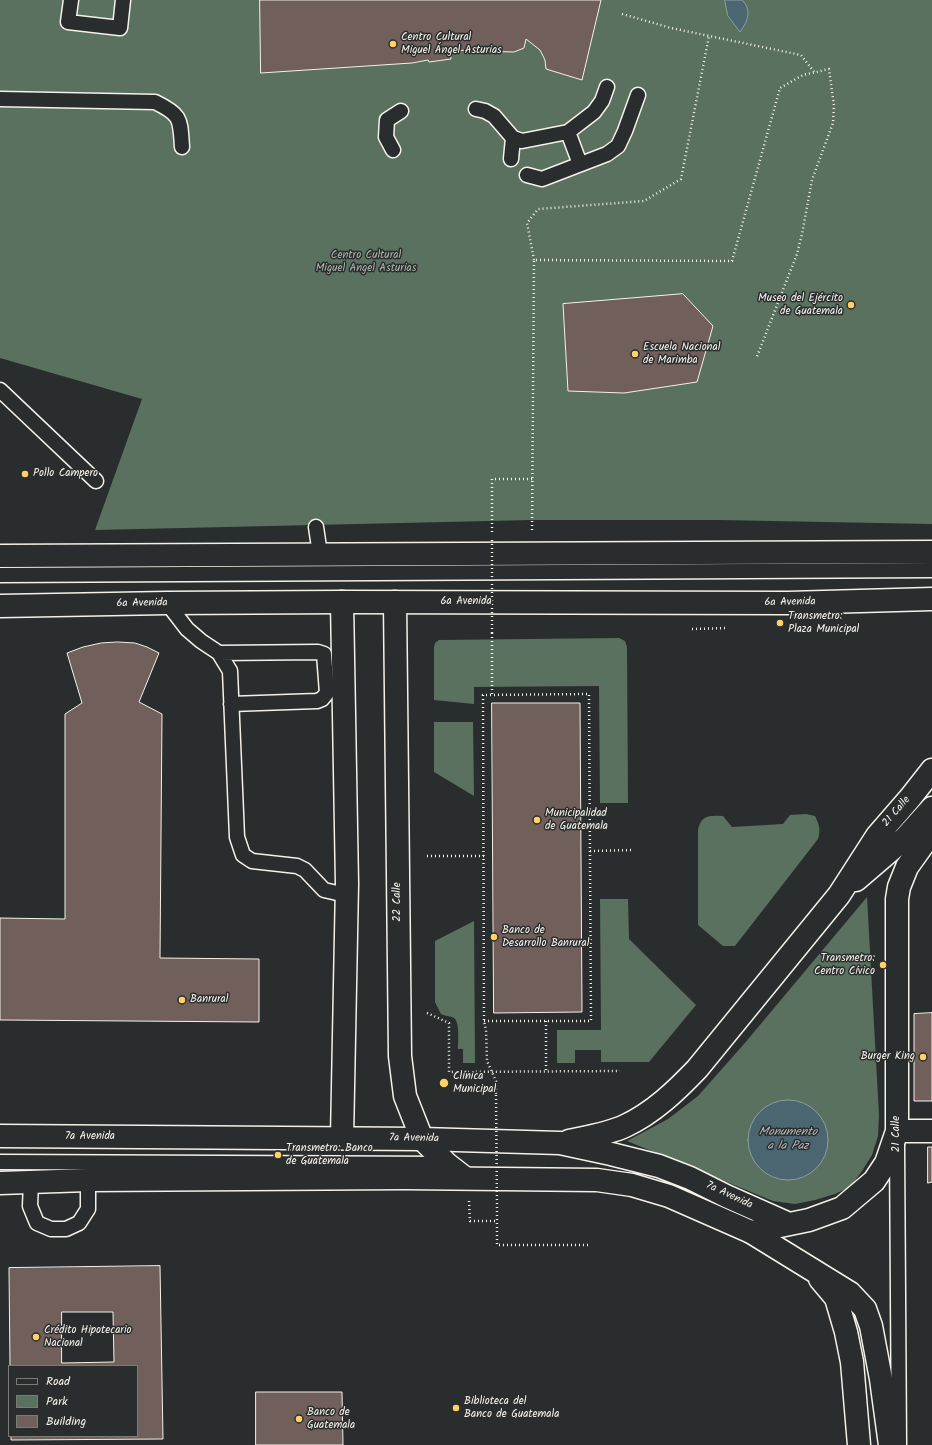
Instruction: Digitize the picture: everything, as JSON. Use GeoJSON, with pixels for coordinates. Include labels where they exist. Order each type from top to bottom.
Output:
{"type":"FeatureCollection","features":[{"type":"Feature","properties":{"kind":"main road"},"geometry":{"type":"LineString","coordinates":[[0,556],[932,552]]}},
{"type":"Feature","properties":{"kind":"main road","name":"6a Avenida"},"geometry":{"type":"LineString","coordinates":[[0,606],[342,602],[788,603],[932,599]]}},
{"type":"Feature","properties":{"kind":"main road"},"geometry":{"type":"LineString","coordinates":[[342,602],[346,895],[342,1138]]}},
{"type":"Feature","properties":{"kind":"main road","name":"22 Calle"},"geometry":{"type":"LineString","coordinates":[[395,602],[400,1056],[405,1096],[422,1138],[448,1164],[466,1178]]}},
{"type":"Feature","properties":{"kind":"main road","name":"21 Calle"},"geometry":{"type":"LineString","coordinates":[[560,1143],[597,1135],[625,1126],[652,1110],[674,1092],[697,1068],[839,895],[877,836],[932,770]]}},
{"type":"Feature","properties":{"kind":"main road"},"geometry":{"type":"LineString","coordinates":[[839,895],[905,838],[932,808]]}},
{"type":"Feature","properties":{"kind":"main road","name":"21 Calle"},"geometry":{"type":"LineString","coordinates":[[897,1131],[897,899],[899,887],[907,867],[924,854],[932,832]]}},
{"type":"Feature","properties":{"kind":"main road"},"geometry":{"type":"LineString","coordinates":[[751,1232],[809,1220],[842,1208],[874,1181],[886,1162],[897,1131],[932,1131]]}},
{"type":"Feature","properties":{"kind":"main road","name":"7a Avenida"},"geometry":{"type":"LineString","coordinates":[[0,1136],[422,1138],[560,1143],[659,1166],[690,1178],[789,1224]]}},
{"type":"Feature","properties":{"kind":"main road","name":"7a Avenida"},"geometry":{"type":"LineString","coordinates":[[0,1183],[88,1180],[466,1178],[597,1180],[632,1185],[669,1196],[751,1232]]}},
{"type":"Feature","properties":{"kind":"main road"},"geometry":{"type":"LineString","coordinates":[[751,1232],[850,1293],[865,1309],[871,1326],[880,1371],[890,1445]]}},
{"type":"Feature","properties":{"kind":"main road"},"geometry":{"type":"LineString","coordinates":[[810,1267],[836,1298],[846,1332],[852,1362],[859,1445]]}},
{"type":"Feature","properties":{"kind":"lane"},"geometry":{"type":"LineString","coordinates":[[71,0],[68,22],[120,28],[123,0]]}},
{"type":"Feature","properties":{"kind":"lane"},"geometry":{"type":"LineString","coordinates":[[476,109],[485,111],[494,116],[513,138],[522,141],[568,132],[594,112],[602,100],[607,87]]}},
{"type":"Feature","properties":{"kind":"lane"},"geometry":{"type":"LineString","coordinates":[[527,175],[542,179],[607,154],[618,146],[638,96]]}},
{"type":"Feature","properties":{"kind":"lane"},"geometry":{"type":"LineString","coordinates":[[0,99],[155,102],[170,109],[176,116],[180,126],[182,147]]}},
{"type":"Feature","properties":{"kind":"lane"},"geometry":{"type":"LineString","coordinates":[[394,150],[386,137],[387,120],[400,111]]}},
{"type":"Feature","properties":{"kind":"lane"},"geometry":{"type":"LineString","coordinates":[[568,132],[580,164]]}},
{"type":"Feature","properties":{"kind":"lane"},"geometry":{"type":"LineString","coordinates":[[511,159],[513,138]]}},
{"type":"Feature","properties":{"kind":"lane"},"geometry":{"type":"LineString","coordinates":[[0,390],[96,480]]}},
{"type":"Feature","properties":{"kind":"lane"},"geometry":{"type":"LineString","coordinates":[[316,527],[320,554]]}},
{"type":"Feature","properties":{"kind":"lane"},"geometry":{"type":"LineString","coordinates":[[0,574],[932,570]]}},
{"type":"Feature","properties":{"kind":"lane"},"geometry":{"type":"LineString","coordinates":[[167,603],[187,629],[219,653],[230,671],[237,837],[243,855],[252,861],[297,866],[305,870],[324,890],[346,895]]}},
{"type":"Feature","properties":{"kind":"lane"},"geometry":{"type":"LineString","coordinates":[[219,653],[318,652],[324,654],[327,693],[322,699],[317,701],[231,704]]}},
{"type":"Feature","properties":{"kind":"lane","name":"21 Calle"},"geometry":{"type":"LineString","coordinates":[[897,1131],[899,1445]]}},
{"type":"Feature","properties":{"kind":"lane"},"geometry":{"type":"LineString","coordinates":[[0,1162],[448,1164]]}},
{"type":"Feature","properties":{"kind":"lane"},"geometry":{"type":"LineString","coordinates":[[30,1182],[30,1206],[37,1223],[51,1229],[66,1229],[79,1223],[88,1209],[88,1180]]}},
{"type":"Feature","properties":{"kind":"path"},"geometry":{"type":"LineString","coordinates":[[622,14],[671,28],[801,55],[814,73]]}},
{"type":"Feature","properties":{"kind":"path"},"geometry":{"type":"LineString","coordinates":[[532,520],[534,260],[527,223],[538,209],[644,201],[681,179],[709,36]]}},
{"type":"Feature","properties":{"kind":"path"},"geometry":{"type":"LineString","coordinates":[[534,260],[732,261],[780,88],[804,75],[829,69],[834,106],[833,123],[812,180],[797,254],[756,359]]}},
{"type":"Feature","properties":{"kind":"path"},"geometry":{"type":"LineString","coordinates":[[492,695],[492,479],[532,479]]}},
{"type":"Feature","properties":{"kind":"path"},"geometry":{"type":"LineString","coordinates":[[484,1021],[591,1021],[589,694],[483,695],[484,1021],[486,1030],[487,1061],[496,1081],[497,1245],[589,1245]]}},
{"type":"Feature","properties":{"kind":"path"},"geometry":{"type":"LineString","coordinates":[[590,851],[634,850]]}},
{"type":"Feature","properties":{"kind":"path"},"geometry":{"type":"LineString","coordinates":[[427,856],[484,856]]}},
{"type":"Feature","properties":{"kind":"path"},"geometry":{"type":"LineString","coordinates":[[427,1013],[448,1023],[449,1072],[620,1071]]}},
{"type":"Feature","properties":{"kind":"path"},"geometry":{"type":"LineString","coordinates":[[546,1021],[546,1071]]}},
{"type":"Feature","properties":{"kind":"path"},"geometry":{"type":"LineString","coordinates":[[469,1200],[470,1221],[497,1221]]}},
{"type":"Feature","properties":{"kind":"green space","name":"Centro Cultural Miguel Angel Asturias"},"geometry":{"type":"Polygon","coordinates":[[[0,0],[932,0],[932,524],[719,520],[532,520],[95,530],[142,399],[0,358],[0,0]]]}},
{"type":"Feature","properties":{"kind":"green space"},"geometry":{"type":"Polygon","coordinates":[[[619,638],[625,641],[627,647],[628,803],[600,803],[599,686],[474,687],[474,704],[434,700],[434,647],[435,643],[439,640],[619,638]]]}},
{"type":"Feature","properties":{"kind":"green space"},"geometry":{"type":"Polygon","coordinates":[[[434,722],[473,722],[474,796],[434,772],[434,722]]]}},
{"type":"Feature","properties":{"kind":"green space"},"geometry":{"type":"Polygon","coordinates":[[[806,814],[815,816],[819,830],[818,839],[735,946],[723,946],[698,925],[698,830],[701,821],[710,816],[723,816],[732,827],[783,824],[790,815],[806,814]]]}},
{"type":"Feature","properties":{"kind":"green space"},"geometry":{"type":"Polygon","coordinates":[[[867,897],[879,1115],[878,1136],[872,1155],[850,1187],[835,1194],[795,1204],[773,1201],[627,1141],[668,1119],[698,1096],[744,1044],[867,897]]]}},
{"type":"Feature","properties":{"kind":"green space"},"geometry":{"type":"Polygon","coordinates":[[[600,899],[628,899],[629,939],[696,1005],[649,1062],[601,1062],[601,1050],[575,1050],[575,1063],[557,1063],[557,1030],[601,1030],[600,899]]]}},
{"type":"Feature","properties":{"kind":"green space"},"geometry":{"type":"Polygon","coordinates":[[[474,921],[475,1063],[463,1063],[463,1049],[458,1049],[456,1020],[452,1017],[441,1014],[435,1002],[435,941],[474,921]]]}},
{"type":"Feature","properties":{"kind":"water"},"geometry":{"type":"Polygon","coordinates":[[[725,0],[742,0],[747,8],[747,20],[740,32],[728,16],[725,0]]]}},
{"type":"Feature","properties":{"kind":"water","name":"Monumento a la Paz"},"geometry":{"type":"Polygon","coordinates":[[[788,1100],[803,1103],[816,1112],[825,1125],[828,1140],[825,1155],[816,1168],[803,1177],[788,1180],[773,1177],[760,1168],[751,1155],[748,1140],[751,1125],[760,1112],[773,1103],[788,1100]]]}},
{"type":"Feature","properties":{"kind":"building","name":"Centro Cultural Miguel Ángel Asturias"},"geometry":{"type":"Polygon","coordinates":[[[260,0],[601,0],[582,80],[546,69],[545,60],[540,50],[526,39],[524,48],[514,52],[450,50],[451,59],[429,62],[428,60],[412,63],[261,73],[260,0]]]}},
{"type":"Feature","properties":{"kind":"building","name":"Escuela Nacional de Marimba"},"geometry":{"type":"Polygon","coordinates":[[[683,294],[713,326],[697,382],[624,393],[568,391],[563,304],[683,294]]]}},
{"type":"Feature","properties":{"kind":"building"},"geometry":{"type":"Polygon","coordinates":[[[101,643],[135,643],[159,653],[139,702],[162,714],[160,958],[259,959],[259,1022],[0,1020],[0,918],[65,919],[65,714],[82,703],[67,653],[83,647],[101,643]]]}},
{"type":"Feature","properties":{"kind":"building","name":"Municipalidad de Guatemala"},"geometry":{"type":"Polygon","coordinates":[[[492,703],[580,703],[582,1012],[494,1013],[492,703]]]}},
{"type":"Feature","properties":{"kind":"building","name":"Burger King"},"geometry":{"type":"Polygon","coordinates":[[[932,1013],[932,1101],[914,1101],[914,1014],[932,1013]]]}},
{"type":"Feature","properties":{"kind":"building"},"geometry":{"type":"Polygon","coordinates":[[[928,1147],[932,1147],[932,1182],[928,1183],[928,1147]]]}},
{"type":"Feature","properties":{"kind":"building","name":"Crédito Hipotecario Nacional"},"geometry":{"type":"Polygon","coordinates":[[[160,1266],[163,1439],[11,1440],[11,1437],[138,1437],[138,1365],[10,1365],[9,1268],[160,1266]],[[62,1312],[62,1363],[114,1362],[113,1312],[62,1312]]]}},
{"type":"Feature","properties":{"kind":"building","name":"Banco de Guatemala"},"geometry":{"type":"Polygon","coordinates":[[[256,1392],[342,1392],[343,1445],[256,1445],[256,1392]]]}},
{"type":"Feature","properties":{"kind":"place","name":"Centro Cultural Miguel Ángel Asturias"},"geometry":{"type":"Point","coordinates":[393,44]}},
{"type":"Feature","properties":{"kind":"place","name":"Museo del Ejército de Guatemala"},"geometry":{"type":"Point","coordinates":[851,305]}},
{"type":"Feature","properties":{"kind":"place","name":"Escuela Nacional de Marimba"},"geometry":{"type":"Point","coordinates":[635,354]}},
{"type":"Feature","properties":{"kind":"place","name":"Pollo Campero"},"geometry":{"type":"Point","coordinates":[25,474]}},
{"type":"Feature","properties":{"kind":"place","name":"Transmetro: Plaza Municipal"},"geometry":{"type":"Point","coordinates":[780,623]}},
{"type":"Feature","properties":{"kind":"place","name":"Municipalidad de Guatemala"},"geometry":{"type":"Point","coordinates":[537,820]}},
{"type":"Feature","properties":{"kind":"place","name":"Banco de Desarrollo Banrural"},"geometry":{"type":"Point","coordinates":[494,937]}},
{"type":"Feature","properties":{"kind":"place","name":"Transmetro: Centro Cívico"},"geometry":{"type":"Point","coordinates":[883,965]}},
{"type":"Feature","properties":{"kind":"place","name":"Banrural"},"geometry":{"type":"Point","coordinates":[182,1000]}},
{"type":"Feature","properties":{"kind":"place","name":"Burger King"},"geometry":{"type":"Point","coordinates":[923,1057]}},
{"type":"Feature","properties":{"kind":"place","name":"Clínica Municipal"},"geometry":{"type":"Point","coordinates":[444,1083]}},
{"type":"Feature","properties":{"kind":"place","name":"Transmetro: Banco de Guatemala"},"geometry":{"type":"Point","coordinates":[278,1155]}},
{"type":"Feature","properties":{"kind":"place","name":"Crédito Hipotecario Nacional"},"geometry":{"type":"Point","coordinates":[36,1337]}},
{"type":"Feature","properties":{"kind":"place","name":"Biblioteca del Banco de Guatemala"},"geometry":{"type":"Point","coordinates":[456,1408]}},
{"type":"Feature","properties":{"kind":"place","name":"Banco de Guatemala"},"geometry":{"type":"Point","coordinates":[299,1419]}}]}
